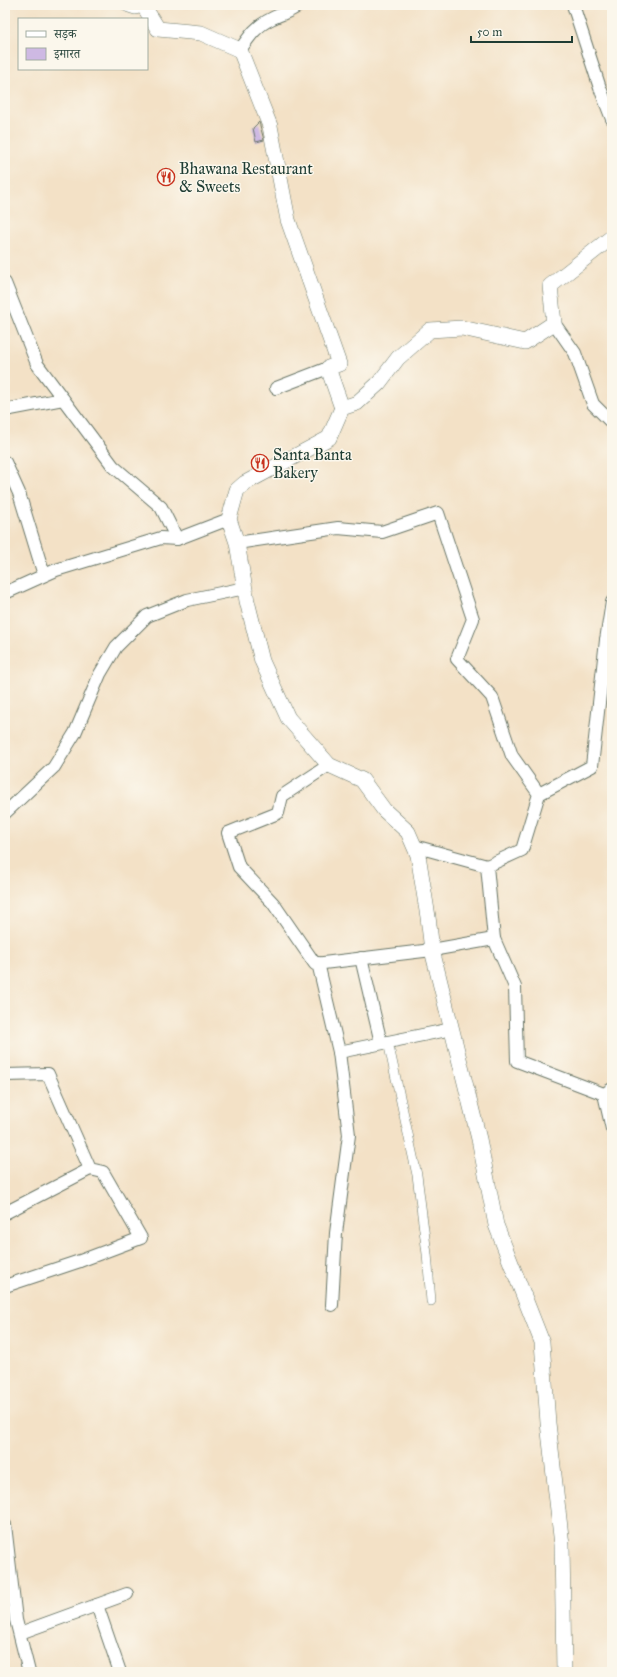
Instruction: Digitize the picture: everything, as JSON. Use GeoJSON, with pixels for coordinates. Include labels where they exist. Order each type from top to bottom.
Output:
{"type":"FeatureCollection","features":[{"type":"Feature","properties":{"kind":"street"},"geometry":{"type":"LineString","coordinates":[[129,5],[135,7],[143,5],[158,29],[201,33],[240,50],[270,126],[288,220],[338,364],[276,388]]}},
{"type":"Feature","properties":{"kind":"street"},"geometry":{"type":"LineString","coordinates":[[240,50],[254,29],[270,19],[295,9],[299,5]]}},
{"type":"Feature","properties":{"kind":"street"},"geometry":{"type":"LineString","coordinates":[[573,5],[600,88],[612,119]]}},
{"type":"Feature","properties":{"kind":"street"},"geometry":{"type":"LineString","coordinates":[[612,237],[550,286],[554,323],[575,353],[593,404],[612,424]]}},
{"type":"Feature","properties":{"kind":"street"},"geometry":{"type":"LineString","coordinates":[[5,283],[37,364],[113,466],[161,507],[176,539]]}},
{"type":"Feature","properties":{"kind":"street"},"geometry":{"type":"LineString","coordinates":[[342,408],[357,403],[379,383],[398,358],[430,330],[462,328],[525,342],[554,323]]}},
{"type":"Feature","properties":{"kind":"street"},"geometry":{"type":"LineString","coordinates":[[328,368],[342,408],[329,438],[244,483],[237,490],[229,519],[238,543],[245,588],[262,661],[288,718],[329,766],[362,780],[384,810],[408,832],[419,863],[432,950],[479,1139],[496,1225],[542,1342],[548,1423],[562,1545],[564,1672]]}},
{"type":"Feature","properties":{"kind":"street"},"geometry":{"type":"LineString","coordinates":[[5,410],[63,399]]}},
{"type":"Feature","properties":{"kind":"street"},"geometry":{"type":"LineString","coordinates":[[5,462],[19,493],[44,575]]}},
{"type":"Feature","properties":{"kind":"street"},"geometry":{"type":"LineString","coordinates":[[238,543],[338,528],[382,532],[438,513],[473,619],[457,659],[492,697],[512,756],[539,794]]}},
{"type":"Feature","properties":{"kind":"street"},"geometry":{"type":"LineString","coordinates":[[5,593],[56,570],[161,538],[176,539],[229,519]]}},
{"type":"Feature","properties":{"kind":"street"},"geometry":{"type":"LineString","coordinates":[[5,812],[54,767],[76,733],[100,674],[116,647],[147,616],[187,600],[245,588]]}},
{"type":"Feature","properties":{"kind":"street"},"geometry":{"type":"LineString","coordinates":[[414,846],[487,866],[522,850],[539,794],[592,766],[609,640],[612,602]]}},
{"type":"Feature","properties":{"kind":"street"},"geometry":{"type":"LineString","coordinates":[[329,766],[282,796],[278,812],[228,833],[240,867],[274,903],[315,964],[432,950],[494,940]]}},
{"type":"Feature","properties":{"kind":"street"},"geometry":{"type":"LineString","coordinates":[[487,866],[494,940],[515,987],[517,1061],[608,1091],[612,1129]]}},
{"type":"Feature","properties":{"kind":"street"},"geometry":{"type":"LineString","coordinates":[[361,958],[417,1175],[428,1254],[431,1301]]}},
{"type":"Feature","properties":{"kind":"street"},"geometry":{"type":"LineString","coordinates":[[318,963],[339,1052],[349,1135],[336,1233],[332,1305]]}},
{"type":"Feature","properties":{"kind":"street"},"geometry":{"type":"LineString","coordinates":[[339,1052],[452,1029]]}},
{"type":"Feature","properties":{"kind":"street"},"geometry":{"type":"LineString","coordinates":[[5,1075],[48,1074],[90,1169]]}},
{"type":"Feature","properties":{"kind":"street"},"geometry":{"type":"LineString","coordinates":[[5,1214],[90,1169],[103,1172],[141,1238],[80,1261],[5,1286]]}},
{"type":"Feature","properties":{"kind":"street"},"geometry":{"type":"LineString","coordinates":[[5,1525],[6,1557],[20,1634],[29,1672]]}},
{"type":"Feature","properties":{"kind":"street"},"geometry":{"type":"LineString","coordinates":[[20,1634],[127,1594]]}},
{"type":"Feature","properties":{"kind":"street"},"geometry":{"type":"LineString","coordinates":[[97,1605],[120,1672]]}},
{"type":"Feature","properties":{"kind":"building"},"geometry":{"type":"Polygon","coordinates":[[[259,122],[264,140],[256,142],[253,128],[259,122]]]}},
{"type":"Feature","properties":{"kind":"place","name":"Bhawana Restaurant & Sweets"},"geometry":{"type":"Point","coordinates":[166,177]}},
{"type":"Feature","properties":{"kind":"place","name":"Santa Banta Bakery"},"geometry":{"type":"Point","coordinates":[260,463]}}]}
